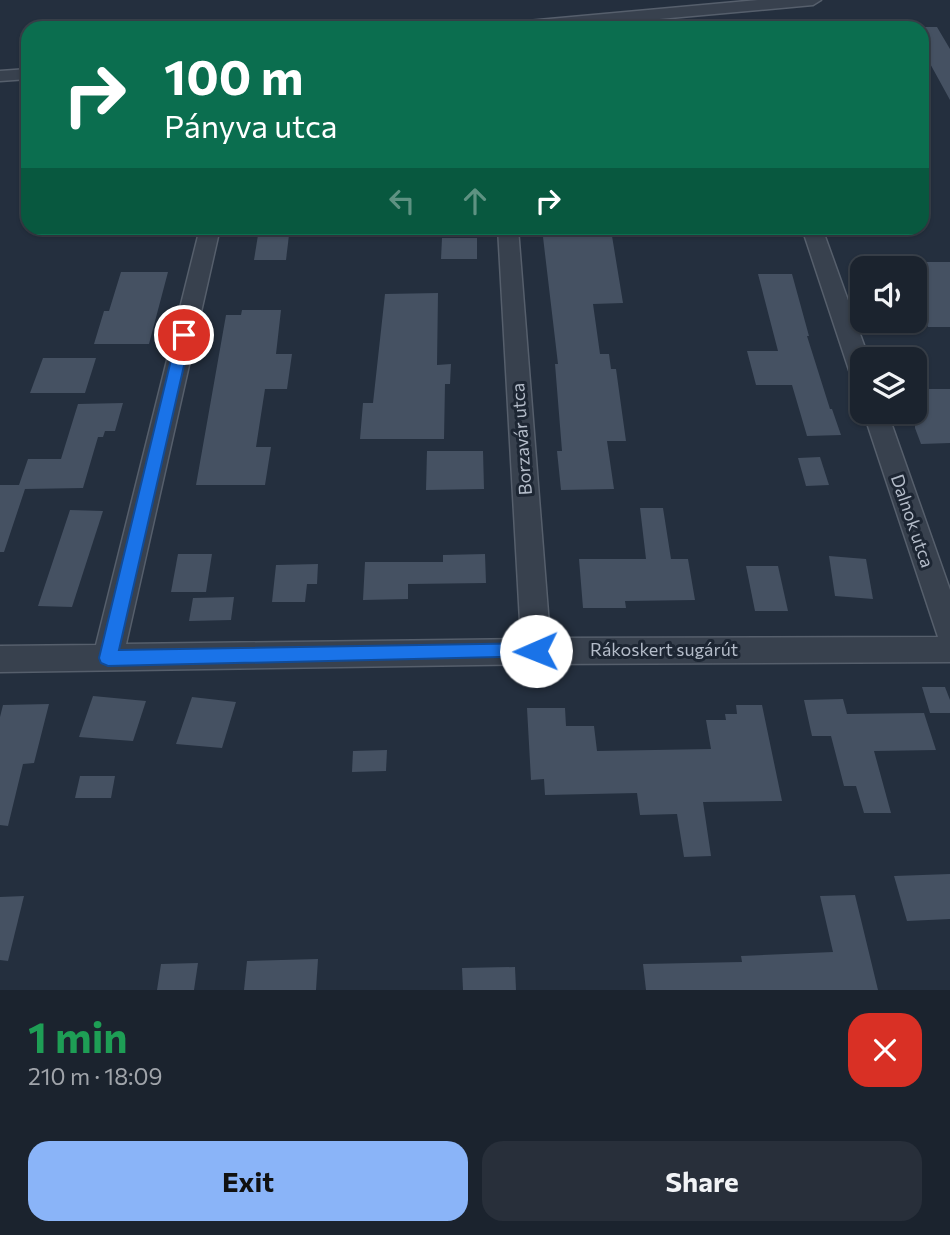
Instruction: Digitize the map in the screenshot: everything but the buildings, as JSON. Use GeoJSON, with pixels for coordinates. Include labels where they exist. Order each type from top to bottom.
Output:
{"type":"FeatureCollection","features":[{"type":"Feature","properties":{"kind":"street"},"geometry":{"type":"LineString","coordinates":[[581,21],[813,0]]}},
{"type":"Feature","properties":{"kind":"street"},"geometry":{"type":"LineString","coordinates":[[736,7],[741,21]]}},
{"type":"Feature","properties":{"kind":"street"},"geometry":{"type":"LineString","coordinates":[[0,76],[21,74]]}},
{"type":"Feature","properties":{"kind":"street"},"geometry":{"type":"LineString","coordinates":[[108,658],[208,235]]}},
{"type":"Feature","properties":{"kind":"street","name":"Borzavár utca"},"geometry":{"type":"LineString","coordinates":[[508,235],[536,651]]}},
{"type":"Feature","properties":{"kind":"street"},"geometry":{"type":"LineString","coordinates":[[814,235],[853,347]]}},
{"type":"Feature","properties":{"kind":"street","name":"Dalnok utca"},"geometry":{"type":"LineString","coordinates":[[879,424],[950,631]]}},
{"type":"Feature","properties":{"kind":"street","name":"Rákoskert sugárút"},"geometry":{"type":"LineString","coordinates":[[0,659],[536,651],[950,649]]}},
{"type":"Feature","properties":{"kind":"route"},"geometry":{"type":"LineString","coordinates":[[184,335],[108,658],[536,651]]}}]}
